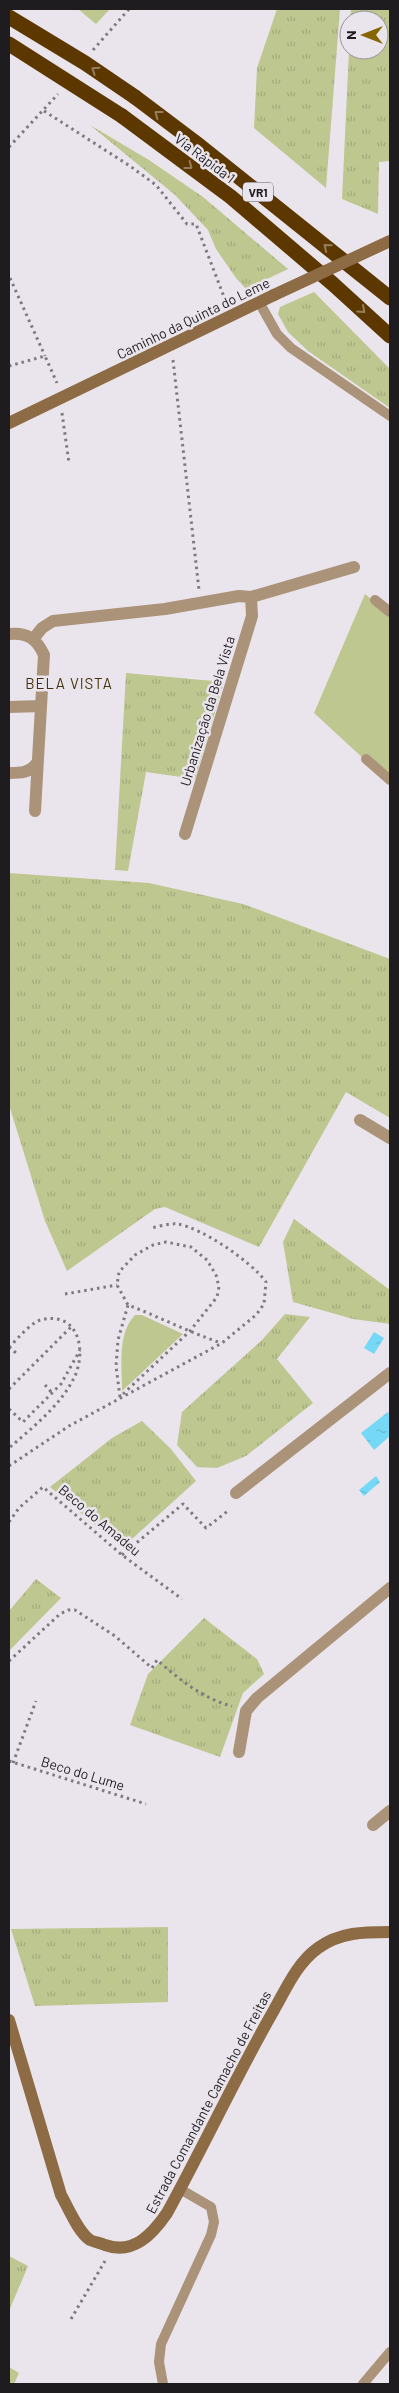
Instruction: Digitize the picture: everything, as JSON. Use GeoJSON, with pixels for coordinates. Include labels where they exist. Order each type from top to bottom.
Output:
{"type":"FeatureCollection","features":[{"type":"Feature","properties":{"kind":"highway","name":"Via Rápida 1"},"geometry":{"type":"LineString","coordinates":[[9,17],[78,59],[135,97],[200,146],[386,294]]}},
{"type":"Feature","properties":{"kind":"highway","name":"Via Rápida 1"},"geometry":{"type":"LineString","coordinates":[[9,44],[122,116],[231,197],[333,284],[390,336]]}},
{"type":"Feature","properties":{"kind":"main road","name":"Caminho da Quinta do Leme"},"geometry":{"type":"LineString","coordinates":[[9,423],[390,241]]}},
{"type":"Feature","properties":{"kind":"main road","name":"Estrada Comandante Camacho de Freitas"},"geometry":{"type":"LineString","coordinates":[[9,2020],[62,2195],[72,2217],[90,2240],[113,2248],[132,2247],[154,2232],[180,2189],[265,2025],[299,1967],[317,1948],[344,1934],[390,1932]]}},
{"type":"Feature","properties":{"kind":"street"},"geometry":{"type":"LineString","coordinates":[[34,638],[42,628],[53,621],[165,609],[239,596],[251,597],[354,567]]}},
{"type":"Feature","properties":{"kind":"street","name":"Urbanização da Bela Vista"},"geometry":{"type":"LineString","coordinates":[[185,834],[252,616],[251,597]]}},
{"type":"Feature","properties":{"kind":"street"},"geometry":{"type":"LineString","coordinates":[[9,634],[24,634],[34,638],[44,656],[35,811]]}},
{"type":"Feature","properties":{"kind":"street"},"geometry":{"type":"LineString","coordinates":[[9,707],[41,706]]}},
{"type":"Feature","properties":{"kind":"street"},"geometry":{"type":"LineString","coordinates":[[9,773],[26,772],[33,769],[37,763]]}},
{"type":"Feature","properties":{"kind":"street"},"geometry":{"type":"LineString","coordinates":[[360,1120],[390,1138]]}},
{"type":"Feature","properties":{"kind":"street"},"geometry":{"type":"LineString","coordinates":[[236,1493],[390,1373]]}},
{"type":"Feature","properties":{"kind":"street"},"geometry":{"type":"LineString","coordinates":[[239,1752],[246,1711],[257,1698],[390,1588]]}},
{"type":"Feature","properties":{"kind":"street"},"geometry":{"type":"LineString","coordinates":[[373,1825],[390,1811]]}},
{"type":"Feature","properties":{"kind":"lane"},"geometry":{"type":"LineString","coordinates":[[259,302],[277,334],[291,348],[390,416]]}},
{"type":"Feature","properties":{"kind":"lane"},"geometry":{"type":"LineString","coordinates":[[375,600],[390,612]]}},
{"type":"Feature","properties":{"kind":"lane"},"geometry":{"type":"LineString","coordinates":[[366,760],[390,780]]}},
{"type":"Feature","properties":{"kind":"lane"},"geometry":{"type":"LineString","coordinates":[[163,2384],[159,2362],[160,2344],[211,2235],[214,2222],[211,2207],[180,2189]]}},
{"type":"Feature","properties":{"kind":"lane"},"geometry":{"type":"LineString","coordinates":[[363,2384],[390,2352]]}},
{"type":"Feature","properties":{"kind":"path"},"geometry":{"type":"LineString","coordinates":[[9,147],[44,111],[130,166],[156,185],[187,224],[196,224],[227,305]]}},
{"type":"Feature","properties":{"kind":"path"},"geometry":{"type":"LineString","coordinates":[[10,278],[58,385]]}},
{"type":"Feature","properties":{"kind":"path"},"geometry":{"type":"LineString","coordinates":[[173,354],[200,597]]}},
{"type":"Feature","properties":{"kind":"path"},"geometry":{"type":"LineString","coordinates":[[9,366],[45,358]]}},
{"type":"Feature","properties":{"kind":"path"},"geometry":{"type":"LineString","coordinates":[[62,408],[69,463]]}},
{"type":"Feature","properties":{"kind":"path"},"geometry":{"type":"LineString","coordinates":[[9,1466],[69,1426],[222,1343],[256,1315],[264,1304],[266,1282],[250,1264],[194,1230],[176,1224],[150,1228]]}},
{"type":"Feature","properties":{"kind":"path"},"geometry":{"type":"LineString","coordinates":[[120,1397],[190,1331],[217,1297],[219,1287],[212,1266],[191,1246],[166,1242],[144,1249],[134,1255],[119,1272],[117,1285],[128,1305],[146,1311],[190,1331],[222,1343]]}},
{"type":"Feature","properties":{"kind":"path"},"geometry":{"type":"LineString","coordinates":[[65,1294],[117,1285]]}},
{"type":"Feature","properties":{"kind":"path"},"geometry":{"type":"LineString","coordinates":[[120,1397],[116,1366],[118,1340],[128,1305]]}},
{"type":"Feature","properties":{"kind":"path"},"geometry":{"type":"LineString","coordinates":[[9,1448],[34,1428],[61,1397],[74,1378],[80,1350],[80,1340],[71,1327],[59,1320],[43,1319],[33,1325],[9,1347],[16,1353]]}},
{"type":"Feature","properties":{"kind":"path"},"geometry":{"type":"LineString","coordinates":[[9,1389],[71,1327]]}},
{"type":"Feature","properties":{"kind":"path"},"geometry":{"type":"LineString","coordinates":[[9,1409],[23,1422],[61,1384],[80,1350]]}},
{"type":"Feature","properties":{"kind":"path"},"geometry":{"type":"LineString","coordinates":[[44,1385],[53,1394]]}},
{"type":"Feature","properties":{"kind":"path","name":"Beco do Amadeu"},"geometry":{"type":"LineString","coordinates":[[9,1522],[19,1508],[43,1487],[122,1554],[182,1599]]}},
{"type":"Feature","properties":{"kind":"path"},"geometry":{"type":"LineString","coordinates":[[122,1554],[183,1504],[206,1528],[229,1510]]}},
{"type":"Feature","properties":{"kind":"path"},"geometry":{"type":"LineString","coordinates":[[9,1661],[60,1614],[68,1610],[75,1610],[115,1636],[152,1668],[157,1660],[182,1682],[221,1703],[238,1707]]}},
{"type":"Feature","properties":{"kind":"path","name":"Beco do Lume"},"geometry":{"type":"LineString","coordinates":[[36,1701],[11,1762],[146,1804]]}},
{"type":"Feature","properties":{"kind":"path"},"geometry":{"type":"LineString","coordinates":[[70,2319],[106,2261]]}},
{"type":"Feature","properties":{"kind":"green space"},"geometry":{"type":"Polygon","coordinates":[[[78,9],[110,9],[96,24],[78,9]]]}},
{"type":"Feature","properties":{"kind":"green space"},"geometry":{"type":"Polygon","coordinates":[[[277,9],[340,9],[326,188],[254,128],[257,68],[277,9]]]}},
{"type":"Feature","properties":{"kind":"green space"},"geometry":{"type":"Polygon","coordinates":[[[390,9],[390,161],[379,162],[378,214],[342,199],[349,60],[389,60],[389,10],[351,10],[390,9]]]}},
{"type":"Feature","properties":{"kind":"green space"},"geometry":{"type":"Polygon","coordinates":[[[90,125],[149,160],[203,197],[288,269],[246,289],[216,249],[208,230],[175,195],[90,125]]]}},
{"type":"Feature","properties":{"kind":"green space"},"geometry":{"type":"Polygon","coordinates":[[[314,292],[390,369],[390,408],[308,351],[288,332],[278,314],[280,307],[314,292]]]}},
{"type":"Feature","properties":{"kind":"green space"},"geometry":{"type":"Polygon","coordinates":[[[365,594],[390,614],[390,783],[314,713],[365,594]]]}},
{"type":"Feature","properties":{"kind":"green space"},"geometry":{"type":"Polygon","coordinates":[[[126,673],[224,682],[195,779],[146,772],[128,871],[115,870],[126,673]]]}},
{"type":"Feature","properties":{"kind":"green space"},"geometry":{"type":"Polygon","coordinates":[[[9,873],[149,883],[243,904],[390,959],[390,1118],[346,1092],[259,1247],[165,1207],[155,1209],[67,1271],[45,1221],[9,1105],[9,873]]]}},
{"type":"Feature","properties":{"kind":"green space"},"geometry":{"type":"Polygon","coordinates":[[[294,1219],[390,1290],[390,1324],[353,1319],[293,1302],[283,1242],[294,1219]]]}},
{"type":"Feature","properties":{"kind":"green space"},"geometry":{"type":"Polygon","coordinates":[[[285,1314],[310,1317],[277,1359],[313,1403],[246,1456],[217,1468],[197,1467],[177,1445],[182,1412],[262,1340],[285,1314]]]}},
{"type":"Feature","properties":{"kind":"green space"},"geometry":{"type":"Polygon","coordinates":[[[135,1315],[142,1315],[183,1334],[122,1391],[121,1361],[123,1341],[129,1322],[135,1315]]]}},
{"type":"Feature","properties":{"kind":"green space"},"geometry":{"type":"Polygon","coordinates":[[[142,1421],[171,1449],[196,1481],[122,1548],[50,1487],[112,1438],[142,1421]]]}},
{"type":"Feature","properties":{"kind":"green space"},"geometry":{"type":"Polygon","coordinates":[[[36,1579],[61,1598],[9,1651],[9,1611],[36,1579]]]}},
{"type":"Feature","properties":{"kind":"green space"},"geometry":{"type":"Polygon","coordinates":[[[204,1618],[257,1659],[264,1674],[243,1693],[220,1757],[130,1725],[148,1674],[204,1618]]]}},
{"type":"Feature","properties":{"kind":"green space"},"geometry":{"type":"Polygon","coordinates":[[[168,1927],[168,2002],[35,2006],[11,1929],[168,1927]]]}},
{"type":"Feature","properties":{"kind":"green space"},"geometry":{"type":"Polygon","coordinates":[[[9,2256],[28,2266],[9,2311],[9,2256]]]}},
{"type":"Feature","properties":{"kind":"green space"},"geometry":{"type":"Polygon","coordinates":[[[9,2367],[19,2373],[14,2384],[9,2384],[9,2367]]]}},
{"type":"Feature","properties":{"kind":"water"},"geometry":{"type":"Polygon","coordinates":[[[374,1332],[384,1338],[374,1354],[364,1348],[374,1332]]]}},
{"type":"Feature","properties":{"kind":"water"},"geometry":{"type":"Polygon","coordinates":[[[388,1412],[390,1415],[390,1436],[374,1450],[361,1433],[388,1412]]]}},
{"type":"Feature","properties":{"kind":"water"},"geometry":{"type":"Polygon","coordinates":[[[376,1476],[380,1482],[364,1496],[359,1490],[376,1476]]]}},
{"type":"Feature","properties":{"kind":"district","name":"BELA VISTA"},"geometry":{"type":"Point","coordinates":[69,683]}}]}
